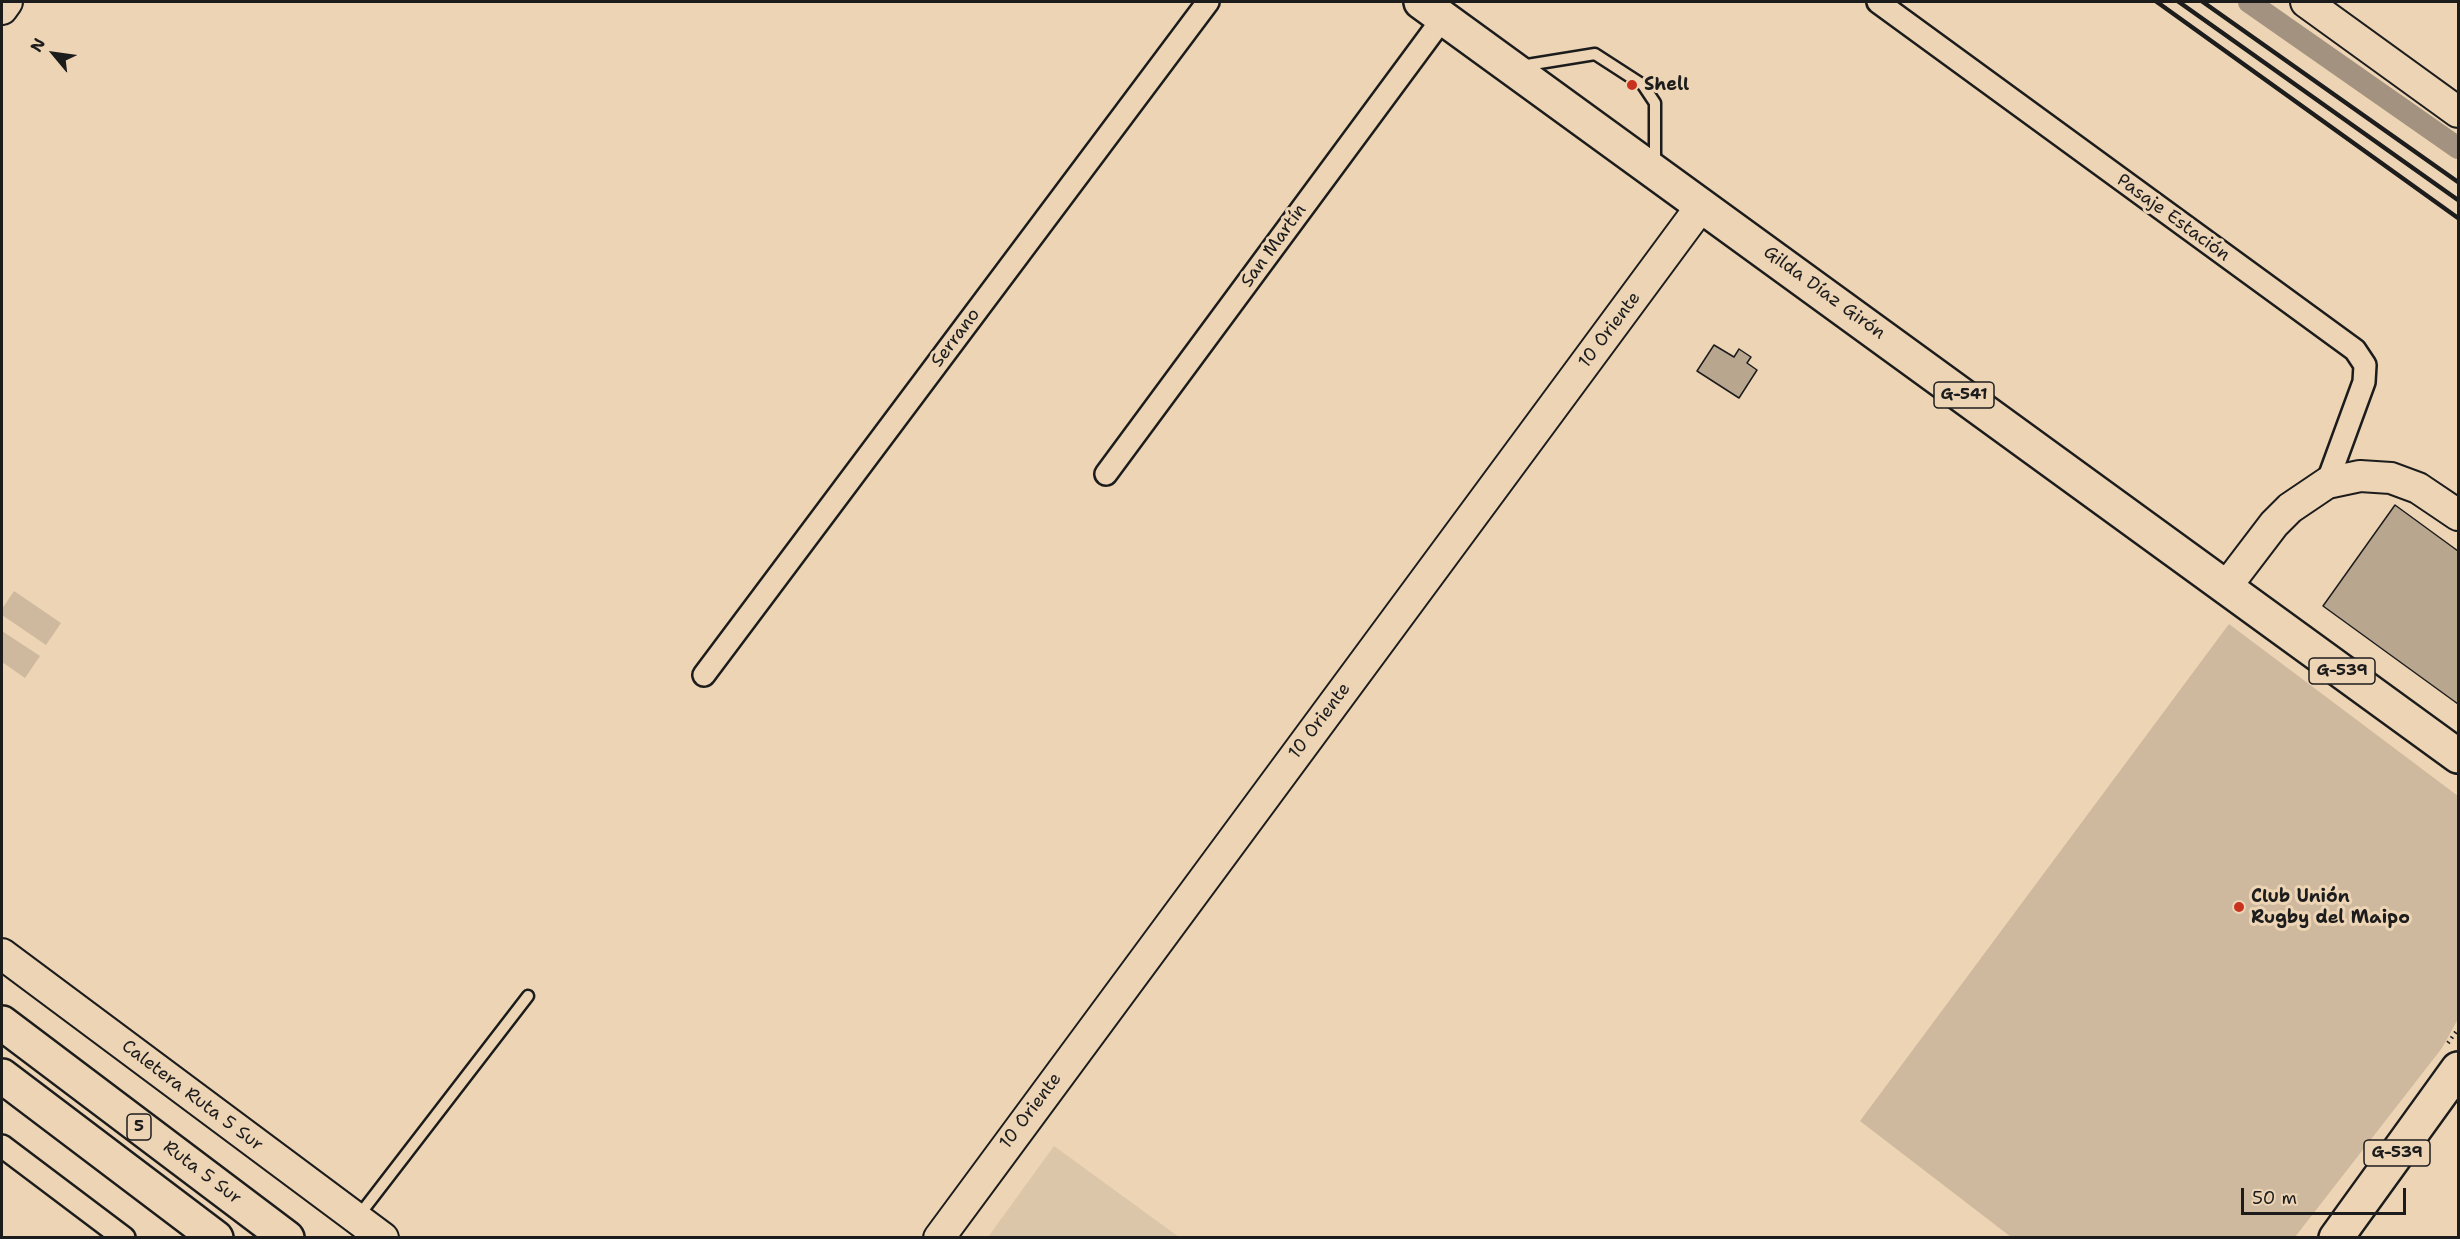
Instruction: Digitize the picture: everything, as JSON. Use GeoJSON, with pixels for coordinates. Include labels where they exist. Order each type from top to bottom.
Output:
{"type":"FeatureCollection","features":[{"type":"Feature","properties":{"kind":"main road","name":"Gilda Díaz Girón"},"geometry":{"type":"LineString","coordinates":[[1432,10],[2458,756]]}},
{"type":"Feature","properties":{"kind":"main road","name":"Ruta 5 Sur"},"geometry":{"type":"LineString","coordinates":[[2,1023],[287,1238]]}},
{"type":"Feature","properties":{"kind":"main road","name":"G-539"},"geometry":{"type":"LineString","coordinates":[[2336,1238],[2458,1069]]}},
{"type":"Feature","properties":{"kind":"main road","name":"5"},"geometry":{"type":"LineString","coordinates":[[2,1076],[216,1238]]}},
{"type":"Feature","properties":{"kind":"street","name":"Serrano"},"geometry":{"type":"LineString","coordinates":[[704,675],[1208,2]]}},
{"type":"Feature","properties":{"kind":"street","name":"Pasaje Estación"},"geometry":{"type":"LineString","coordinates":[[1878,2],[2355,350],[2364,365],[2364,382],[2327,483]]}},
{"type":"Feature","properties":{"kind":"street"},"geometry":{"type":"LineString","coordinates":[[2306,2],[2458,112]]}},
{"type":"Feature","properties":{"kind":"street","name":"San Martín"},"geometry":{"type":"LineString","coordinates":[[1106,474],[1432,10]]}},
{"type":"Feature","properties":{"kind":"street","name":"10 Oriente"},"geometry":{"type":"LineString","coordinates":[[939,1238],[1702,205]]}},
{"type":"Feature","properties":{"kind":"street"},"geometry":{"type":"LineString","coordinates":[[2226,586],[2274,524],[2290,508],[2327,483],[2360,476],[2391,478],[2418,488],[2458,515]]}},
{"type":"Feature","properties":{"kind":"street","name":"Caletera Ruta 5 Sur"},"geometry":{"type":"LineString","coordinates":[[2,954],[383,1238]]}},
{"type":"Feature","properties":{"kind":"street"},"geometry":{"type":"LineString","coordinates":[[2,1146],[124,1238]]}},
{"type":"Feature","properties":{"kind":"lane"},"geometry":{"type":"LineString","coordinates":[[1513,68],[1595,54],[1643,85],[1655,103],[1655,170]]}},
{"type":"Feature","properties":{"kind":"lane"},"geometry":{"type":"LineString","coordinates":[[357,1218],[528,996]]}},
{"type":"Feature","properties":{"kind":"shaded area"},"geometry":{"type":"Polygon","coordinates":[[[14,591],[61,623],[46,645],[2,615],[2,609],[14,591]]]}},
{"type":"Feature","properties":{"kind":"shaded area","name":"Club Unión Rugby del Maipo"},"geometry":{"type":"Polygon","coordinates":[[[2229,624],[2458,796],[2458,1019],[2442,1048],[2295,1237],[2011,1237],[1860,1121],[2229,624]]]}},
{"type":"Feature","properties":{"kind":"shaded area"},"geometry":{"type":"Polygon","coordinates":[[[2,631],[40,656],[25,678],[2,662],[2,631]]]}},
{"type":"Feature","properties":{"kind":"shaded area"},"geometry":{"type":"Polygon","coordinates":[[[1054,1146],[1179,1237],[988,1237],[1054,1146]]]}},
{"type":"Feature","properties":{"kind":"building"},"geometry":{"type":"Polygon","coordinates":[[[1714,345],[1734,357],[1739,349],[1751,357],[1747,363],[1757,370],[1739,398],[1697,371],[1714,345]]]}},
{"type":"Feature","properties":{"kind":"building"},"geometry":{"type":"Polygon","coordinates":[[[2395,505],[2458,551],[2458,704],[2323,606],[2395,505]]]}},
{"type":"Feature","properties":{"kind":"waterway"},"geometry":{"type":"LineString","coordinates":[[2249,2],[2458,148]]}},
{"type":"Feature","properties":{"kind":"railway"},"geometry":{"type":"LineString","coordinates":[[2157,2],[2458,218]]}},
{"type":"Feature","properties":{"kind":"railway"},"geometry":{"type":"LineString","coordinates":[[2179,2],[2458,200]]}},
{"type":"Feature","properties":{"kind":"railway"},"geometry":{"type":"LineString","coordinates":[[2203,2],[2458,182]]}},
{"type":"Feature","properties":{"kind":"place","name":"Shell"},"geometry":{"type":"Point","coordinates":[1632,85]}},
{"type":"Feature","properties":{"kind":"place","name":"Club Unión Rugby del Maipo"},"geometry":{"type":"Point","coordinates":[2239,907]}}]}
